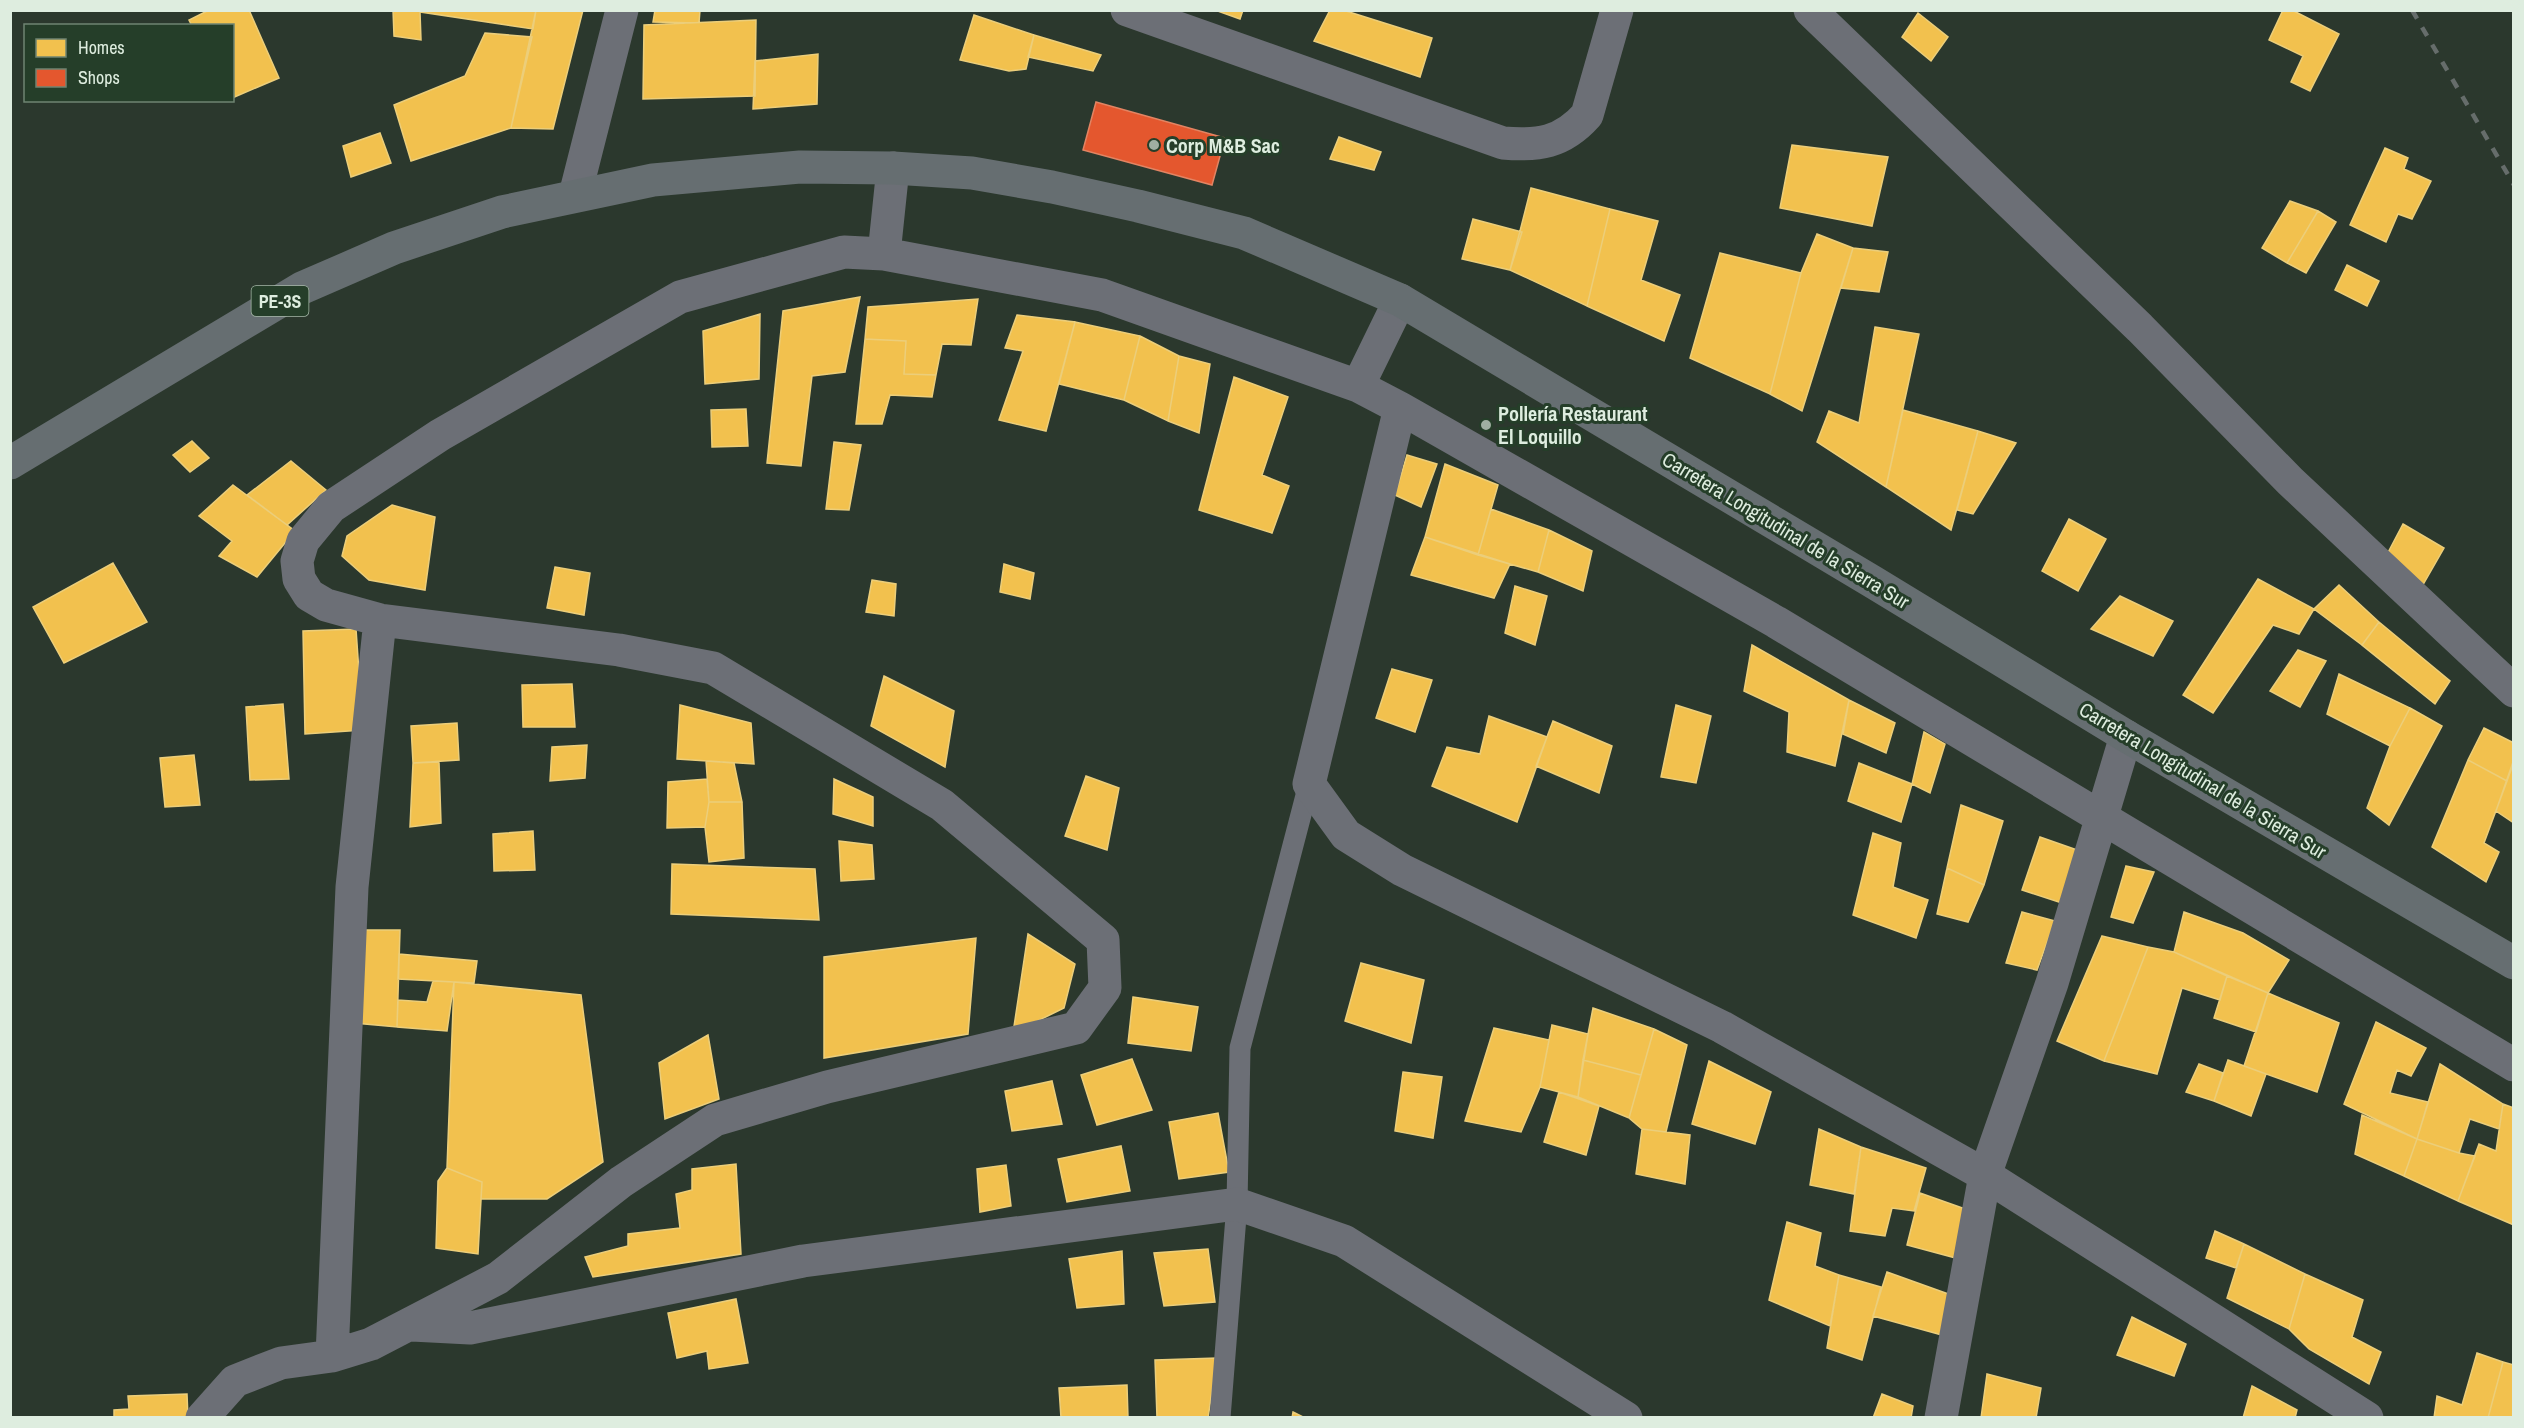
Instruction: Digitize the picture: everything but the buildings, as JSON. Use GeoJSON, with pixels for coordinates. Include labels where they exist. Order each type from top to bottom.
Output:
{"type":"FeatureCollection","features":[{"type":"Feature","properties":{"kind":"highway","name":"Carretera Longitudinal de la Sierra Sur"},"geometry":{"type":"LineString","coordinates":[[10,463],[302,288],[394,248],[502,212],[575,195],[653,180],[713,174],[800,167],[893,168],[972,173],[1138,206],[1244,233],[1400,300],[2126,736],[2514,963]]}},
{"type":"Feature","properties":{"kind":"street"},"geometry":{"type":"LineString","coordinates":[[575,195],[622,10]]}},
{"type":"Feature","properties":{"kind":"street"},"geometry":{"type":"LineString","coordinates":[[1127,10],[1503,143],[1534,146],[1568,133],[1587,115],[1617,10]]}},
{"type":"Feature","properties":{"kind":"street"},"geometry":{"type":"LineString","coordinates":[[1810,10],[2132,320],[2290,481],[2514,691]]}},
{"type":"Feature","properties":{"kind":"street"},"geometry":{"type":"LineString","coordinates":[[884,254],[893,168]]}},
{"type":"Feature","properties":{"kind":"street"},"geometry":{"type":"LineString","coordinates":[[202,1418],[236,1381],[281,1364],[332,1356],[371,1344],[412,1325],[498,1278],[621,1182],[716,1120],[827,1087],[1076,1028],[1105,988],[1103,940],[942,805],[713,668],[619,650],[380,620],[326,605],[309,595],[298,579],[297,561],[303,541],[331,507],[440,435],[680,297],[844,252],[884,254],[1102,296],[1358,386],[1776,622],[2514,1065]]}},
{"type":"Feature","properties":{"kind":"street"},"geometry":{"type":"LineString","coordinates":[[1358,386],[1400,300]]}},
{"type":"Feature","properties":{"kind":"street"},"geometry":{"type":"LineString","coordinates":[[1400,408],[1310,784],[1346,835],[1402,870],[1722,1027],[1985,1175],[2367,1418]]}},
{"type":"Feature","properties":{"kind":"street"},"geometry":{"type":"LineString","coordinates":[[332,1356],[352,887],[380,620]]}},
{"type":"Feature","properties":{"kind":"street"},"geometry":{"type":"LineString","coordinates":[[1941,1418],[1985,1175],[2052,983],[2126,736]]}},
{"type":"Feature","properties":{"kind":"street"},"geometry":{"type":"LineString","coordinates":[[412,1325],[470,1328],[803,1261],[1237,1204],[1344,1241],[1626,1418]]}},
{"type":"Feature","properties":{"kind":"lane"},"geometry":{"type":"LineString","coordinates":[[1220,1418],[1237,1204],[1240,1048],[1310,784]]}},
{"type":"Feature","properties":{"kind":"railway"},"geometry":{"type":"LineString","coordinates":[[2412,10],[2514,185]]}},
{"type":"Feature","properties":{"kind":"place","name":"Corp M&B Sac"},"geometry":{"type":"Point","coordinates":[1154,145]}},
{"type":"Feature","properties":{"kind":"place","name":"Pollería Restaurant El Loquillo"},"geometry":{"type":"Point","coordinates":[1486,425]}}]}
